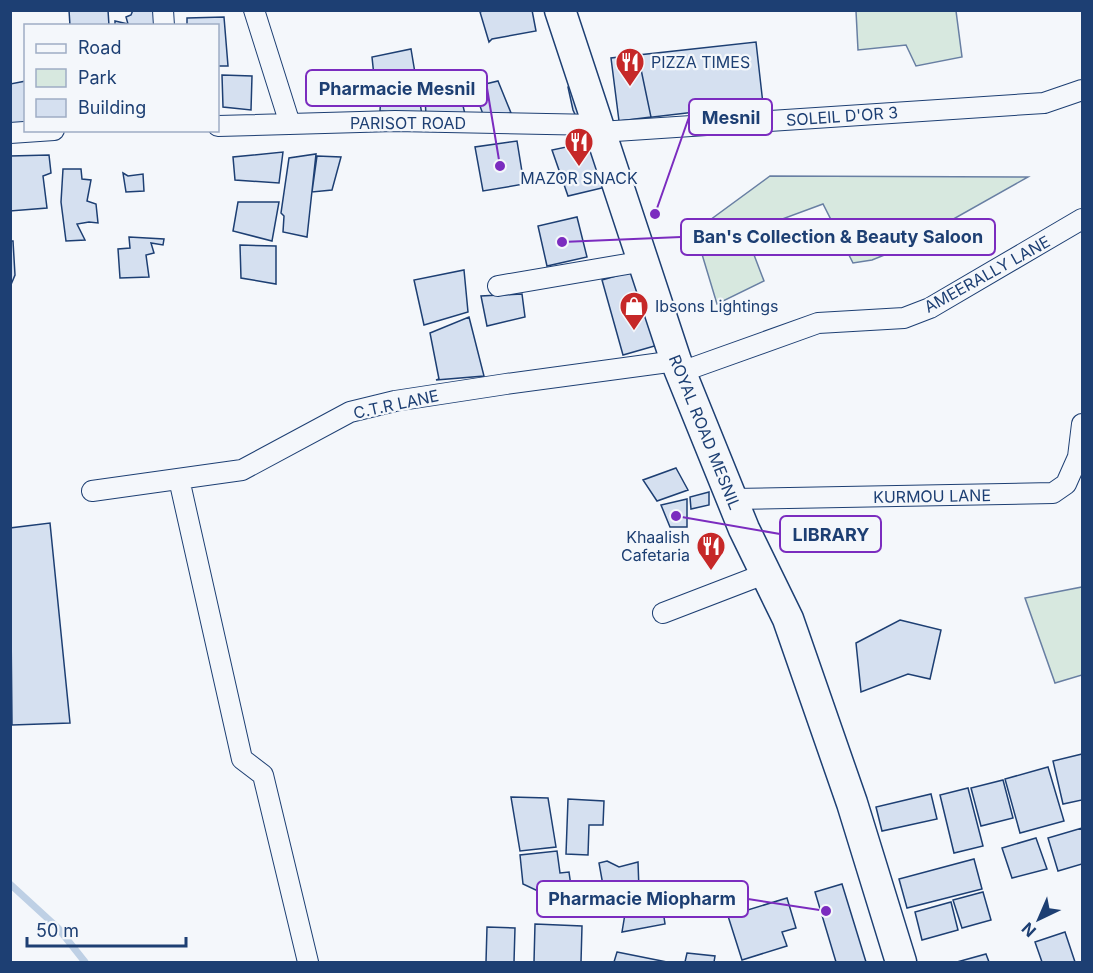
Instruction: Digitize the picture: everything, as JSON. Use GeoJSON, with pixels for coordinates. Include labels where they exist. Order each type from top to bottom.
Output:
{"type":"FeatureCollection","features":[{"type":"Feature","properties":{"kind":"main road","name":"ROYAL ROAD MESNIL"},"geometry":{"type":"LineString","coordinates":[[560,10],[679,366],[744,529],[788,619],[852,803],[899,956]]}},
{"type":"Feature","properties":{"kind":"street"},"geometry":{"type":"LineString","coordinates":[[254,10],[290,124]]}},
{"type":"Feature","properties":{"kind":"street","name":"SOLEIL D'OR 3"},"geometry":{"type":"LineString","coordinates":[[599,129],[1044,103],[1083,90]]}},
{"type":"Feature","properties":{"kind":"street","name":"PARISOT ROAD"},"geometry":{"type":"LineString","coordinates":[[219,126],[395,121],[599,129]]}},
{"type":"Feature","properties":{"kind":"street","name":"AMEERALLY LANE"},"geometry":{"type":"LineString","coordinates":[[679,366],[818,323],[904,318],[930,308],[1083,219]]}},
{"type":"Feature","properties":{"kind":"street"},"geometry":{"type":"LineString","coordinates":[[498,286],[645,261]]}},
{"type":"Feature","properties":{"kind":"street","name":"C.T.R LANE"},"geometry":{"type":"LineString","coordinates":[[92,491],[242,470],[350,412],[395,401],[506,384],[679,366]]}},
{"type":"Feature","properties":{"kind":"street","name":"KURMOU LANE"},"geometry":{"type":"LineString","coordinates":[[732,499],[1053,494],[1066,484],[1078,457],[1083,424]]}},
{"type":"Feature","properties":{"kind":"street"},"geometry":{"type":"LineString","coordinates":[[179,479],[242,759],[263,775],[308,963]]}},
{"type":"Feature","properties":{"kind":"street"},"geometry":{"type":"LineString","coordinates":[[663,613],[767,573]]}},
{"type":"Feature","properties":{"kind":"green space"},"geometry":{"type":"Polygon","coordinates":[[[856,11],[956,11],[962,57],[916,66],[906,45],[858,50],[856,11]]]}},
{"type":"Feature","properties":{"kind":"green space"},"geometry":{"type":"Polygon","coordinates":[[[770,176],[1028,177],[902,248],[872,260],[853,263],[823,204],[755,229],[751,247],[764,281],[717,304],[695,231],[770,176]]]}},
{"type":"Feature","properties":{"kind":"green space"},"geometry":{"type":"Polygon","coordinates":[[[1082,587],[1082,675],[1055,683],[1025,598],[1082,587]]]}},
{"type":"Feature","properties":{"kind":"building"},"geometry":{"type":"Polygon","coordinates":[[[69,10],[108,10],[109,24],[70,24],[69,10]]]}},
{"type":"Feature","properties":{"kind":"building"},"geometry":{"type":"Polygon","coordinates":[[[133,10],[154,10],[158,24],[128,24],[126,17],[131,15],[133,10]]]}},
{"type":"Feature","properties":{"kind":"building"},"geometry":{"type":"Polygon","coordinates":[[[485,10],[532,10],[536,31],[492,39],[489,42],[480,12],[485,10]]]}},
{"type":"Feature","properties":{"kind":"building"},"geometry":{"type":"Polygon","coordinates":[[[224,17],[228,66],[219,66],[219,24],[187,24],[187,18],[224,17]]]}},
{"type":"Feature","properties":{"kind":"building"},"geometry":{"type":"Polygon","coordinates":[[[756,42],[763,104],[619,121],[611,58],[756,42]]]}},
{"type":"Feature","properties":{"kind":"building"},"geometry":{"type":"Polygon","coordinates":[[[411,49],[422,115],[380,111],[381,95],[376,95],[372,57],[411,49]]]}},
{"type":"Feature","properties":{"kind":"building","name":"PIZZA TIMES"},"geometry":{"type":"Polygon","coordinates":[[[638,55],[651,117],[619,121],[611,58],[638,55]]]}},
{"type":"Feature","properties":{"kind":"building"},"geometry":{"type":"Polygon","coordinates":[[[455,73],[465,114],[426,116],[424,76],[455,73]]]}},
{"type":"Feature","properties":{"kind":"building"},"geometry":{"type":"Polygon","coordinates":[[[222,75],[252,76],[251,110],[223,107],[222,75]]]}},
{"type":"Feature","properties":{"kind":"building"},"geometry":{"type":"Polygon","coordinates":[[[24,81],[24,125],[10,124],[10,84],[24,81]]]}},
{"type":"Feature","properties":{"kind":"building"},"geometry":{"type":"Polygon","coordinates":[[[498,81],[511,113],[484,117],[473,87],[498,81]]]}},
{"type":"Feature","properties":{"kind":"building"},"geometry":{"type":"Polygon","coordinates":[[[579,85],[585,116],[578,121],[568,87],[579,85]]]}},
{"type":"Feature","properties":{"kind":"building"},"geometry":{"type":"Polygon","coordinates":[[[517,141],[524,184],[483,191],[475,147],[517,141]]]}},
{"type":"Feature","properties":{"kind":"building","name":"MAZOR SNACK"},"geometry":{"type":"Polygon","coordinates":[[[590,142],[606,187],[568,196],[552,150],[590,142]]]}},
{"type":"Feature","properties":{"kind":"building"},"geometry":{"type":"Polygon","coordinates":[[[283,152],[279,183],[235,180],[233,157],[283,152]]]}},
{"type":"Feature","properties":{"kind":"building"},"geometry":{"type":"Polygon","coordinates":[[[316,154],[307,237],[283,232],[284,216],[281,213],[289,158],[316,154]]]}},
{"type":"Feature","properties":{"kind":"building"},"geometry":{"type":"Polygon","coordinates":[[[49,155],[51,173],[43,176],[47,208],[10,211],[10,156],[49,155]]]}},
{"type":"Feature","properties":{"kind":"building"},"geometry":{"type":"Polygon","coordinates":[[[317,156],[341,157],[332,190],[312,192],[317,156]]]}},
{"type":"Feature","properties":{"kind":"building"},"geometry":{"type":"Polygon","coordinates":[[[63,169],[81,169],[82,179],[91,180],[87,201],[96,204],[98,223],[77,224],[85,240],[66,241],[61,202],[63,169]]]}},
{"type":"Feature","properties":{"kind":"building"},"geometry":{"type":"Polygon","coordinates":[[[123,173],[128,176],[143,174],[144,191],[126,192],[123,173]]]}},
{"type":"Feature","properties":{"kind":"building"},"geometry":{"type":"Polygon","coordinates":[[[238,202],[279,202],[272,241],[233,231],[238,202]]]}},
{"type":"Feature","properties":{"kind":"building"},"geometry":{"type":"Polygon","coordinates":[[[577,217],[587,257],[547,266],[538,226],[577,217]]]}},
{"type":"Feature","properties":{"kind":"building"},"geometry":{"type":"Polygon","coordinates":[[[129,237],[164,239],[163,245],[151,243],[154,253],[146,255],[149,277],[120,278],[118,249],[130,248],[129,237]]]}},
{"type":"Feature","properties":{"kind":"building"},"geometry":{"type":"Polygon","coordinates":[[[10,241],[13,241],[15,275],[10,287],[10,241]]]}},
{"type":"Feature","properties":{"kind":"building"},"geometry":{"type":"Polygon","coordinates":[[[240,245],[276,246],[276,284],[241,278],[240,245]]]}},
{"type":"Feature","properties":{"kind":"building"},"geometry":{"type":"Polygon","coordinates":[[[464,270],[468,312],[424,325],[414,280],[464,270]]]}},
{"type":"Feature","properties":{"kind":"building"},"geometry":{"type":"Polygon","coordinates":[[[637,270],[658,345],[623,355],[602,280],[637,270]]]}},
{"type":"Feature","properties":{"kind":"building"},"geometry":{"type":"Polygon","coordinates":[[[522,294],[525,317],[487,326],[481,296],[522,294]]]}},
{"type":"Feature","properties":{"kind":"building"},"geometry":{"type":"Polygon","coordinates":[[[469,317],[484,376],[436,380],[439,379],[430,333],[469,317]]]}},
{"type":"Feature","properties":{"kind":"building"},"geometry":{"type":"Polygon","coordinates":[[[676,468],[688,490],[657,501],[643,480],[676,468]]]}},
{"type":"Feature","properties":{"kind":"building"},"geometry":{"type":"Polygon","coordinates":[[[709,492],[709,505],[691,509],[690,497],[709,492]]]}},
{"type":"Feature","properties":{"kind":"building"},"geometry":{"type":"Polygon","coordinates":[[[687,499],[687,527],[670,527],[661,505],[687,499]]]}},
{"type":"Feature","properties":{"kind":"building"},"geometry":{"type":"Polygon","coordinates":[[[50,523],[70,723],[12,725],[10,528],[50,523]]]}},
{"type":"Feature","properties":{"kind":"building"},"geometry":{"type":"Polygon","coordinates":[[[900,620],[941,630],[930,679],[908,674],[861,692],[856,643],[900,620]]]}},
{"type":"Feature","properties":{"kind":"building"},"geometry":{"type":"Polygon","coordinates":[[[1082,754],[1082,800],[1063,804],[1053,761],[1082,754]]]}},
{"type":"Feature","properties":{"kind":"building"},"geometry":{"type":"Polygon","coordinates":[[[1048,767],[1064,821],[1020,833],[1005,779],[1048,767]]]}},
{"type":"Feature","properties":{"kind":"building"},"geometry":{"type":"Polygon","coordinates":[[[1003,780],[1013,818],[981,826],[971,788],[1003,780]]]}},
{"type":"Feature","properties":{"kind":"building"},"geometry":{"type":"Polygon","coordinates":[[[968,788],[983,846],[954,853],[940,795],[968,788]]]}},
{"type":"Feature","properties":{"kind":"building"},"geometry":{"type":"Polygon","coordinates":[[[931,794],[937,819],[882,831],[876,807],[931,794]]]}},
{"type":"Feature","properties":{"kind":"building"},"geometry":{"type":"Polygon","coordinates":[[[511,797],[548,798],[556,847],[520,851],[511,797]]]}},
{"type":"Feature","properties":{"kind":"building"},"geometry":{"type":"Polygon","coordinates":[[[568,799],[604,801],[603,825],[589,825],[588,855],[566,854],[568,799]]]}},
{"type":"Feature","properties":{"kind":"building"},"geometry":{"type":"Polygon","coordinates":[[[1082,828],[1082,864],[1058,871],[1048,838],[1082,828]]]}},
{"type":"Feature","properties":{"kind":"building"},"geometry":{"type":"Polygon","coordinates":[[[1036,838],[1047,869],[1012,878],[1002,848],[1036,838]]]}},
{"type":"Feature","properties":{"kind":"building"},"geometry":{"type":"Polygon","coordinates":[[[557,851],[560,873],[569,872],[574,908],[523,884],[520,855],[557,851]]]}},
{"type":"Feature","properties":{"kind":"building"},"geometry":{"type":"Polygon","coordinates":[[[974,859],[982,889],[907,908],[899,879],[974,859]]]}},
{"type":"Feature","properties":{"kind":"building"},"geometry":{"type":"Polygon","coordinates":[[[607,861],[619,867],[638,862],[639,890],[606,902],[599,863],[607,861]]]}},
{"type":"Feature","properties":{"kind":"building"},"geometry":{"type":"Polygon","coordinates":[[[659,884],[665,924],[622,932],[627,902],[659,884]]]}},
{"type":"Feature","properties":{"kind":"building"},"geometry":{"type":"Polygon","coordinates":[[[842,884],[866,962],[836,962],[815,892],[842,884]]]}},
{"type":"Feature","properties":{"kind":"building"},"geometry":{"type":"Polygon","coordinates":[[[983,892],[991,920],[962,928],[953,900],[983,892]]]}},
{"type":"Feature","properties":{"kind":"building"},"geometry":{"type":"Polygon","coordinates":[[[787,898],[796,928],[782,932],[787,946],[742,960],[728,916],[787,898]]]}},
{"type":"Feature","properties":{"kind":"building"},"geometry":{"type":"Polygon","coordinates":[[[951,902],[958,930],[922,940],[915,912],[951,902]]]}},
{"type":"Feature","properties":{"kind":"building"},"geometry":{"type":"Polygon","coordinates":[[[535,924],[582,926],[581,962],[534,962],[535,924]]]}},
{"type":"Feature","properties":{"kind":"building"},"geometry":{"type":"Polygon","coordinates":[[[487,927],[515,928],[514,962],[486,962],[487,927]]]}},
{"type":"Feature","properties":{"kind":"building"},"geometry":{"type":"Polygon","coordinates":[[[1065,932],[1075,962],[1042,962],[1035,942],[1065,932]]]}},
{"type":"Feature","properties":{"kind":"building"},"geometry":{"type":"Polygon","coordinates":[[[617,952],[667,962],[614,962],[617,952]]]}},
{"type":"Feature","properties":{"kind":"building"},"geometry":{"type":"Polygon","coordinates":[[[687,953],[715,956],[714,962],[685,962],[687,953]]]}},
{"type":"Feature","properties":{"kind":"building"},"geometry":{"type":"Polygon","coordinates":[[[986,954],[989,962],[957,962],[986,954]]]}},
{"type":"Feature","properties":{"kind":"waterway"},"geometry":{"type":"LineString","coordinates":[[10,884],[58,928],[85,962]]}},
{"type":"Feature","properties":{"kind":"place","name":"PIZZA TIMES"},"geometry":{"type":"Point","coordinates":[630,88]}},
{"type":"Feature","properties":{"kind":"place","name":"Pharmacie Mesnil"},"geometry":{"type":"Point","coordinates":[500,166]}},
{"type":"Feature","properties":{"kind":"place","name":"MAZOR SNACK"},"geometry":{"type":"Point","coordinates":[579,168]}},
{"type":"Feature","properties":{"kind":"place","name":"Mesnil"},"geometry":{"type":"Point","coordinates":[655,214]}},
{"type":"Feature","properties":{"kind":"place","name":"Ban's Collection & Beauty Saloon"},"geometry":{"type":"Point","coordinates":[562,242]}},
{"type":"Feature","properties":{"kind":"place","name":"Ibsons Lightings"},"geometry":{"type":"Point","coordinates":[634,332]}},
{"type":"Feature","properties":{"kind":"place","name":"LIBRARY"},"geometry":{"type":"Point","coordinates":[676,516]}},
{"type":"Feature","properties":{"kind":"place","name":"Khaalish Cafetaria"},"geometry":{"type":"Point","coordinates":[711,572]}},
{"type":"Feature","properties":{"kind":"place","name":"Pharmacie Miopharm"},"geometry":{"type":"Point","coordinates":[826,911]}}]}
